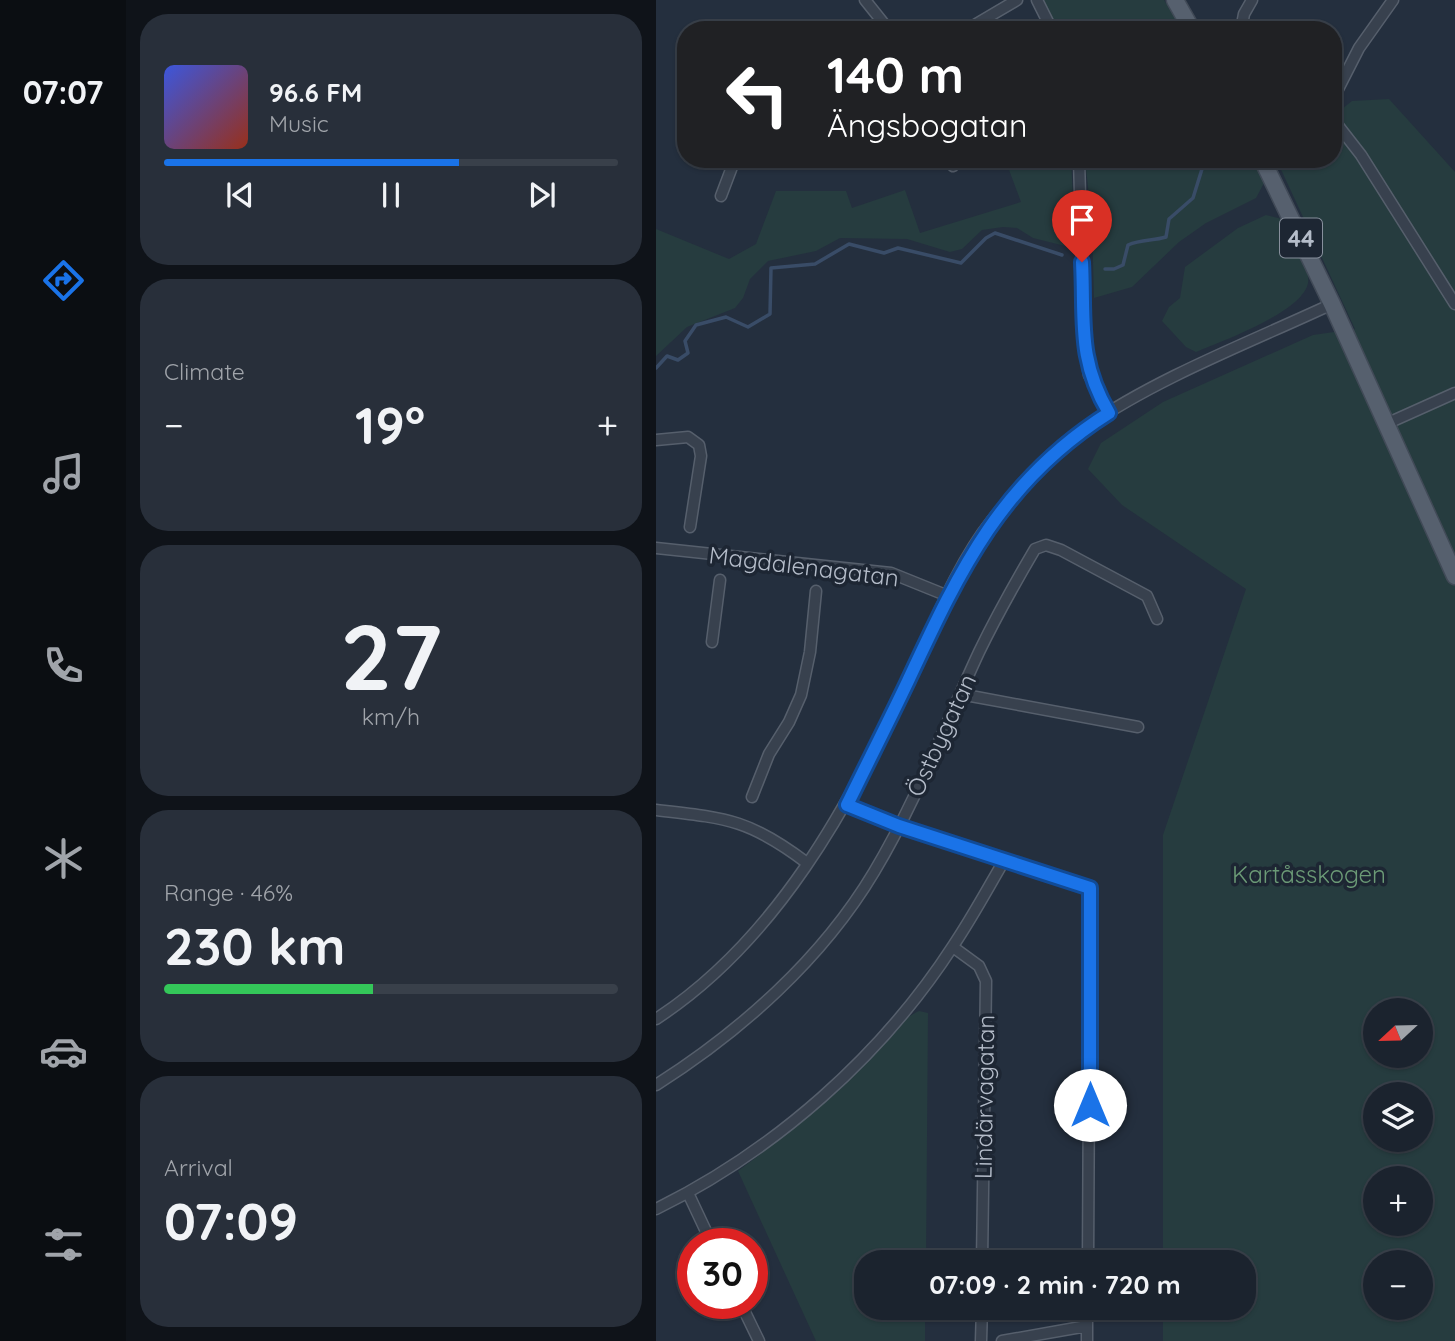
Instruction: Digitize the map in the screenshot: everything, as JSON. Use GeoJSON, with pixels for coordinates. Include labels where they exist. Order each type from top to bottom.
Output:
{"type":"FeatureCollection","features":[{"type":"Feature","properties":{"kind":"main road"},"geometry":{"type":"LineString","coordinates":[[1175,0],[1187,21]]}},
{"type":"Feature","properties":{"kind":"main road","name":"44"},"geometry":{"type":"LineString","coordinates":[[1266,168],[1332,304],[1455,576]]}},
{"type":"Feature","properties":{"kind":"street"},"geometry":{"type":"LineString","coordinates":[[865,0],[882,21]]}},
{"type":"Feature","properties":{"kind":"street"},"geometry":{"type":"LineString","coordinates":[[981,21],[1017,0]]}},
{"type":"Feature","properties":{"kind":"street"},"geometry":{"type":"LineString","coordinates":[[1037,0],[1048,21]]}},
{"type":"Feature","properties":{"kind":"street"},"geometry":{"type":"LineString","coordinates":[[1243,21],[1252,0]]}},
{"type":"Feature","properties":{"kind":"street"},"geometry":{"type":"LineString","coordinates":[[1342,81],[1359,48],[1393,0]]}},
{"type":"Feature","properties":{"kind":"street"},"geometry":{"type":"LineString","coordinates":[[1342,131],[1361,155],[1455,304]]}},
{"type":"Feature","properties":{"kind":"street"},"geometry":{"type":"LineString","coordinates":[[721,196],[732,168]]}},
{"type":"Feature","properties":{"kind":"street"},"geometry":{"type":"LineString","coordinates":[[1079,168],[1084,339],[1089,375],[1109,413]]}},
{"type":"Feature","properties":{"kind":"street"},"geometry":{"type":"LineString","coordinates":[[656,1019],[715,972],[752,936],[847,805],[948,596],[977,542],[1007,503],[1068,440],[1109,413],[1196,367],[1332,304]]}},
{"type":"Feature","properties":{"kind":"street"},"geometry":{"type":"LineString","coordinates":[[1386,424],[1455,393]]}},
{"type":"Feature","properties":{"kind":"street"},"geometry":{"type":"LineString","coordinates":[[656,440],[689,437],[699,445],[701,456],[690,527]]}},
{"type":"Feature","properties":{"kind":"street","name":"Östbygatan"},"geometry":{"type":"LineString","coordinates":[[656,1085],[739,1025],[822,943],[873,873],[899,826],[993,623],[1035,549],[1046,545],[1061,550],[1147,596],[1157,619]]}},
{"type":"Feature","properties":{"kind":"street","name":"Magdalenagatan"},"geometry":{"type":"LineString","coordinates":[[656,548],[891,573],[917,581],[948,596]]}},
{"type":"Feature","properties":{"kind":"street"},"geometry":{"type":"LineString","coordinates":[[712,642],[720,580]]}},
{"type":"Feature","properties":{"kind":"street"},"geometry":{"type":"LineString","coordinates":[[752,797],[776,740],[790,722],[807,675],[816,591]]}},
{"type":"Feature","properties":{"kind":"street"},"geometry":{"type":"LineString","coordinates":[[960,694],[1138,727]]}},
{"type":"Feature","properties":{"kind":"street"},"geometry":{"type":"LineString","coordinates":[[847,805],[899,826],[1090,888],[1088,1250]]}},
{"type":"Feature","properties":{"kind":"street"},"geometry":{"type":"LineString","coordinates":[[656,810],[735,820],[765,834],[807,863]]}},
{"type":"Feature","properties":{"kind":"street"},"geometry":{"type":"LineString","coordinates":[[656,1209],[688,1193],[768,1141],[841,1078],[896,1022],[953,947],[1005,859]]}},
{"type":"Feature","properties":{"kind":"street","name":"Lindärvagatan"},"geometry":{"type":"LineString","coordinates":[[953,947],[979,966],[986,982],[982,1250]]}},
{"type":"Feature","properties":{"kind":"street"},"geometry":{"type":"LineString","coordinates":[[688,1193],[705,1228]]}},
{"type":"Feature","properties":{"kind":"street"},"geometry":{"type":"LineString","coordinates":[[748,1319],[759,1341]]}},
{"type":"Feature","properties":{"kind":"street"},"geometry":{"type":"LineString","coordinates":[[982,1320],[982,1341]]}},
{"type":"Feature","properties":{"kind":"street"},"geometry":{"type":"LineString","coordinates":[[1087,1320],[1087,1341]]}},
{"type":"Feature","properties":{"kind":"street"},"geometry":{"type":"LineString","coordinates":[[1002,1341],[1087,1326]]}},
{"type":"Feature","properties":{"kind":"green space"},"geometry":{"type":"Polygon","coordinates":[[[1043,0],[1164,0],[1177,21],[1054,21],[1043,0]]]}},
{"type":"Feature","properties":{"kind":"green space","name":"Kartåsskogen"},"geometry":{"type":"Polygon","coordinates":[[[1389,99],[1455,172],[1455,1341],[1163,1341],[1163,1320],[1256,1320],[1256,1250],[1163,1250],[1163,835],[1246,589],[1122,505],[1088,469],[1101,443],[1163,402],[1313,335],[1355,329],[1280,168],[1342,168],[1342,109],[1352,101],[1389,99]]]}},
{"type":"Feature","properties":{"kind":"green space"},"geometry":{"type":"Polygon","coordinates":[[[1008,168],[1071,168],[1075,238],[1069,247],[1033,238],[1017,228],[1003,227],[982,230],[962,249],[950,252],[907,239],[840,238],[816,251],[768,261],[750,279],[743,298],[735,308],[687,327],[656,356],[656,229],[729,259],[756,244],[776,191],[846,191],[852,208],[905,190],[920,233],[1021,202],[1008,168]]]}},
{"type":"Feature","properties":{"kind":"green space"},"geometry":{"type":"Polygon","coordinates":[[[1086,168],[1256,168],[1264,183],[1256,198],[1206,223],[1179,242],[1132,287],[1094,298],[1092,224],[1086,168]]]}},
{"type":"Feature","properties":{"kind":"green space"},"geometry":{"type":"Polygon","coordinates":[[[1266,215],[1282,219],[1299,250],[1308,275],[1303,294],[1277,315],[1242,333],[1196,352],[1186,347],[1162,321],[1169,307],[1180,298],[1185,267],[1238,228],[1266,215]]]}},
{"type":"Feature","properties":{"kind":"green space"},"geometry":{"type":"Polygon","coordinates":[[[919,1011],[928,1013],[926,1250],[854,1250],[854,1320],[925,1320],[925,1341],[816,1341],[768,1236],[768,1228],[764,1228],[738,1171],[817,1108],[910,1016],[919,1011]]]}},
{"type":"Feature","properties":{"kind":"waterway"},"geometry":{"type":"LineString","coordinates":[[1105,269],[1123,265],[1128,245],[1166,237],[1169,219],[1193,198],[1202,169]]}},
{"type":"Feature","properties":{"kind":"waterway"},"geometry":{"type":"LineString","coordinates":[[656,368],[667,356],[678,360],[688,353],[685,341],[696,325],[726,317],[748,327],[770,314],[771,268],[815,264],[849,244],[884,253],[898,248],[961,263],[986,238],[995,233],[1062,255]]}},
{"type":"Feature","properties":{"kind":"route"},"geometry":{"type":"LineString","coordinates":[[1082,262],[1084,339],[1089,375],[1109,413],[1068,440],[1043,463],[990,523],[977,542],[847,805],[899,826],[1066,878],[1090,888],[1090,1105]]}}]}
